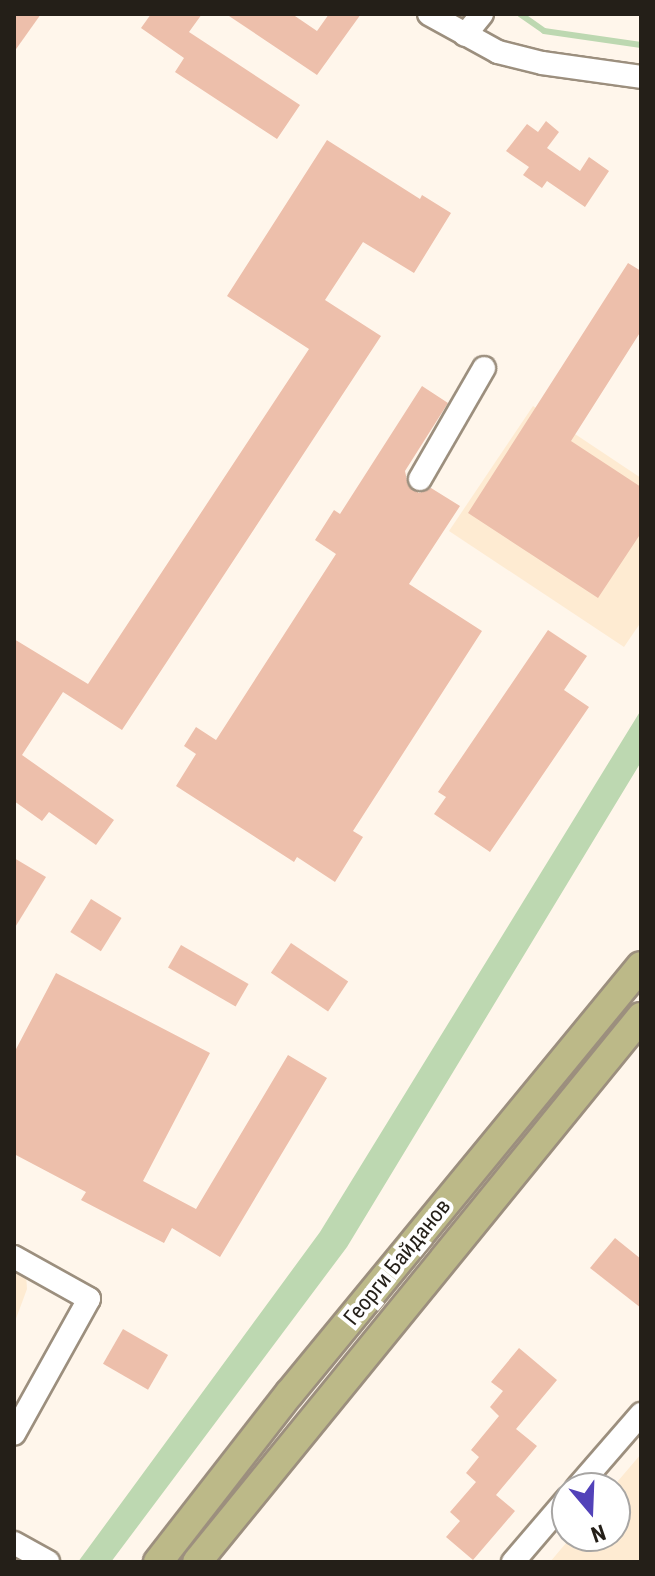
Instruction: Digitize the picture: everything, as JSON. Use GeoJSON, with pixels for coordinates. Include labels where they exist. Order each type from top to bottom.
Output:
{"type":"FeatureCollection","features":[{"type":"Feature","properties":{"kind":"main road","name":"Георги Байданов"},"geometry":{"type":"LineString","coordinates":[[158,1562],[289,1394],[641,966]]}},
{"type":"Feature","properties":{"kind":"main road","name":"Георги Байданов"},"geometry":{"type":"LineString","coordinates":[[197,1562],[641,1017]]}},
{"type":"Feature","properties":{"kind":"street"},"geometry":{"type":"LineString","coordinates":[[429,14],[465,35],[513,56],[641,77]]}},
{"type":"Feature","properties":{"kind":"street"},"geometry":{"type":"LineString","coordinates":[[465,35],[482,14]]}},
{"type":"Feature","properties":{"kind":"street"},"geometry":{"type":"LineString","coordinates":[[420,479],[484,368]]}},
{"type":"Feature","properties":{"kind":"street"},"geometry":{"type":"LineString","coordinates":[[14,1257],[89,1299],[14,1434]]}},
{"type":"Feature","properties":{"kind":"street"},"geometry":{"type":"LineString","coordinates":[[591,1472],[641,1414]]}},
{"type":"Feature","properties":{"kind":"street"},"geometry":{"type":"LineString","coordinates":[[513,1562],[551,1518]]}},
{"type":"Feature","properties":{"kind":"street"},"geometry":{"type":"LineString","coordinates":[[14,1543],[48,1562]]}},
{"type":"Feature","properties":{"kind":"shaded area"},"geometry":{"type":"Polygon","coordinates":[[[533,406],[641,478],[641,622],[624,647],[449,531],[533,406]]]}},
{"type":"Feature","properties":{"kind":"shaded area"},"geometry":{"type":"Polygon","coordinates":[[[641,710],[641,762],[347,1247],[111,1562],[78,1562],[320,1232],[641,710]]]}},
{"type":"Feature","properties":{"kind":"shaded area"},"geometry":{"type":"Polygon","coordinates":[[[14,1261],[26,1274],[27,1289],[14,1324],[14,1261]]]}},
{"type":"Feature","properties":{"kind":"shaded area"},"geometry":{"type":"Polygon","coordinates":[[[641,1454],[641,1562],[550,1562],[558,1552],[631,1552],[631,1472],[626,1472],[641,1454]]]}},
{"type":"Feature","properties":{"kind":"building"},"geometry":{"type":"Polygon","coordinates":[[[14,14],[41,14],[14,52],[14,14]]]}},
{"type":"Feature","properties":{"kind":"building"},"geometry":{"type":"Polygon","coordinates":[[[151,14],[202,14],[189,32],[300,105],[277,139],[175,72],[184,58],[141,28],[151,14]]]}},
{"type":"Feature","properties":{"kind":"building"},"geometry":{"type":"Polygon","coordinates":[[[226,14],[292,14],[317,31],[329,14],[361,14],[317,75],[226,14]]]}},
{"type":"Feature","properties":{"kind":"building"},"geometry":{"type":"Polygon","coordinates":[[[546,121],[559,132],[547,148],[580,171],[589,157],[609,171],[585,207],[547,181],[542,188],[523,175],[529,167],[506,151],[527,124],[538,132],[546,121]]]}},
{"type":"Feature","properties":{"kind":"building"},"geometry":{"type":"Polygon","coordinates":[[[327,140],[420,199],[422,195],[451,213],[414,273],[363,242],[325,300],[381,336],[122,730],[63,692],[22,755],[114,820],[96,845],[49,812],[42,821],[14,801],[14,639],[88,684],[309,349],[227,296],[327,140]]]}},
{"type":"Feature","properties":{"kind":"building"},"geometry":{"type":"Polygon","coordinates":[[[628,263],[641,271],[641,331],[571,441],[641,487],[641,533],[598,598],[468,513],[628,263]]]}},
{"type":"Feature","properties":{"kind":"building"},"geometry":{"type":"Polygon","coordinates":[[[422,386],[448,403],[405,471],[408,485],[419,493],[431,488],[460,506],[409,584],[482,631],[353,831],[363,837],[335,882],[297,857],[294,862],[176,786],[196,754],[184,746],[196,727],[216,740],[336,554],[315,540],[334,510],[340,514],[422,386]]]}},
{"type":"Feature","properties":{"kind":"building"},"geometry":{"type":"Polygon","coordinates":[[[548,630],[587,656],[564,690],[589,707],[490,852],[434,814],[446,797],[438,792],[548,630]]]}},
{"type":"Feature","properties":{"kind":"building"},"geometry":{"type":"Polygon","coordinates":[[[14,858],[46,877],[14,929],[14,858]]]}},
{"type":"Feature","properties":{"kind":"building"},"geometry":{"type":"Polygon","coordinates":[[[91,899],[122,918],[101,951],[70,932],[91,899]]]}},
{"type":"Feature","properties":{"kind":"building"},"geometry":{"type":"Polygon","coordinates":[[[291,943],[348,982],[328,1011],[271,973],[291,943]]]}},
{"type":"Feature","properties":{"kind":"building"},"geometry":{"type":"Polygon","coordinates":[[[181,945],[249,984],[236,1007],[168,968],[181,945]]]}},
{"type":"Feature","properties":{"kind":"building"},"geometry":{"type":"Polygon","coordinates":[[[56,973],[210,1053],[143,1181],[196,1209],[288,1055],[327,1078],[220,1257],[172,1228],[164,1243],[81,1200],[86,1192],[14,1154],[14,1053],[56,973]]]}},
{"type":"Feature","properties":{"kind":"building"},"geometry":{"type":"Polygon","coordinates":[[[615,1238],[641,1259],[641,1308],[590,1268],[615,1238]]]}},
{"type":"Feature","properties":{"kind":"building"},"geometry":{"type":"Polygon","coordinates":[[[123,1329],[168,1355],[148,1390],[103,1364],[123,1329]]]}},
{"type":"Feature","properties":{"kind":"building"},"geometry":{"type":"Polygon","coordinates":[[[519,1348],[557,1380],[516,1429],[537,1446],[496,1495],[515,1511],[473,1560],[446,1537],[460,1521],[450,1512],[476,1482],[466,1473],[479,1457],[471,1450],[499,1416],[490,1407],[503,1391],[491,1382],[519,1348]]]}},
{"type":"Feature","properties":{"kind":"waterway"},"geometry":{"type":"LineString","coordinates":[[520,14],[544,31],[641,45]]}}]}
